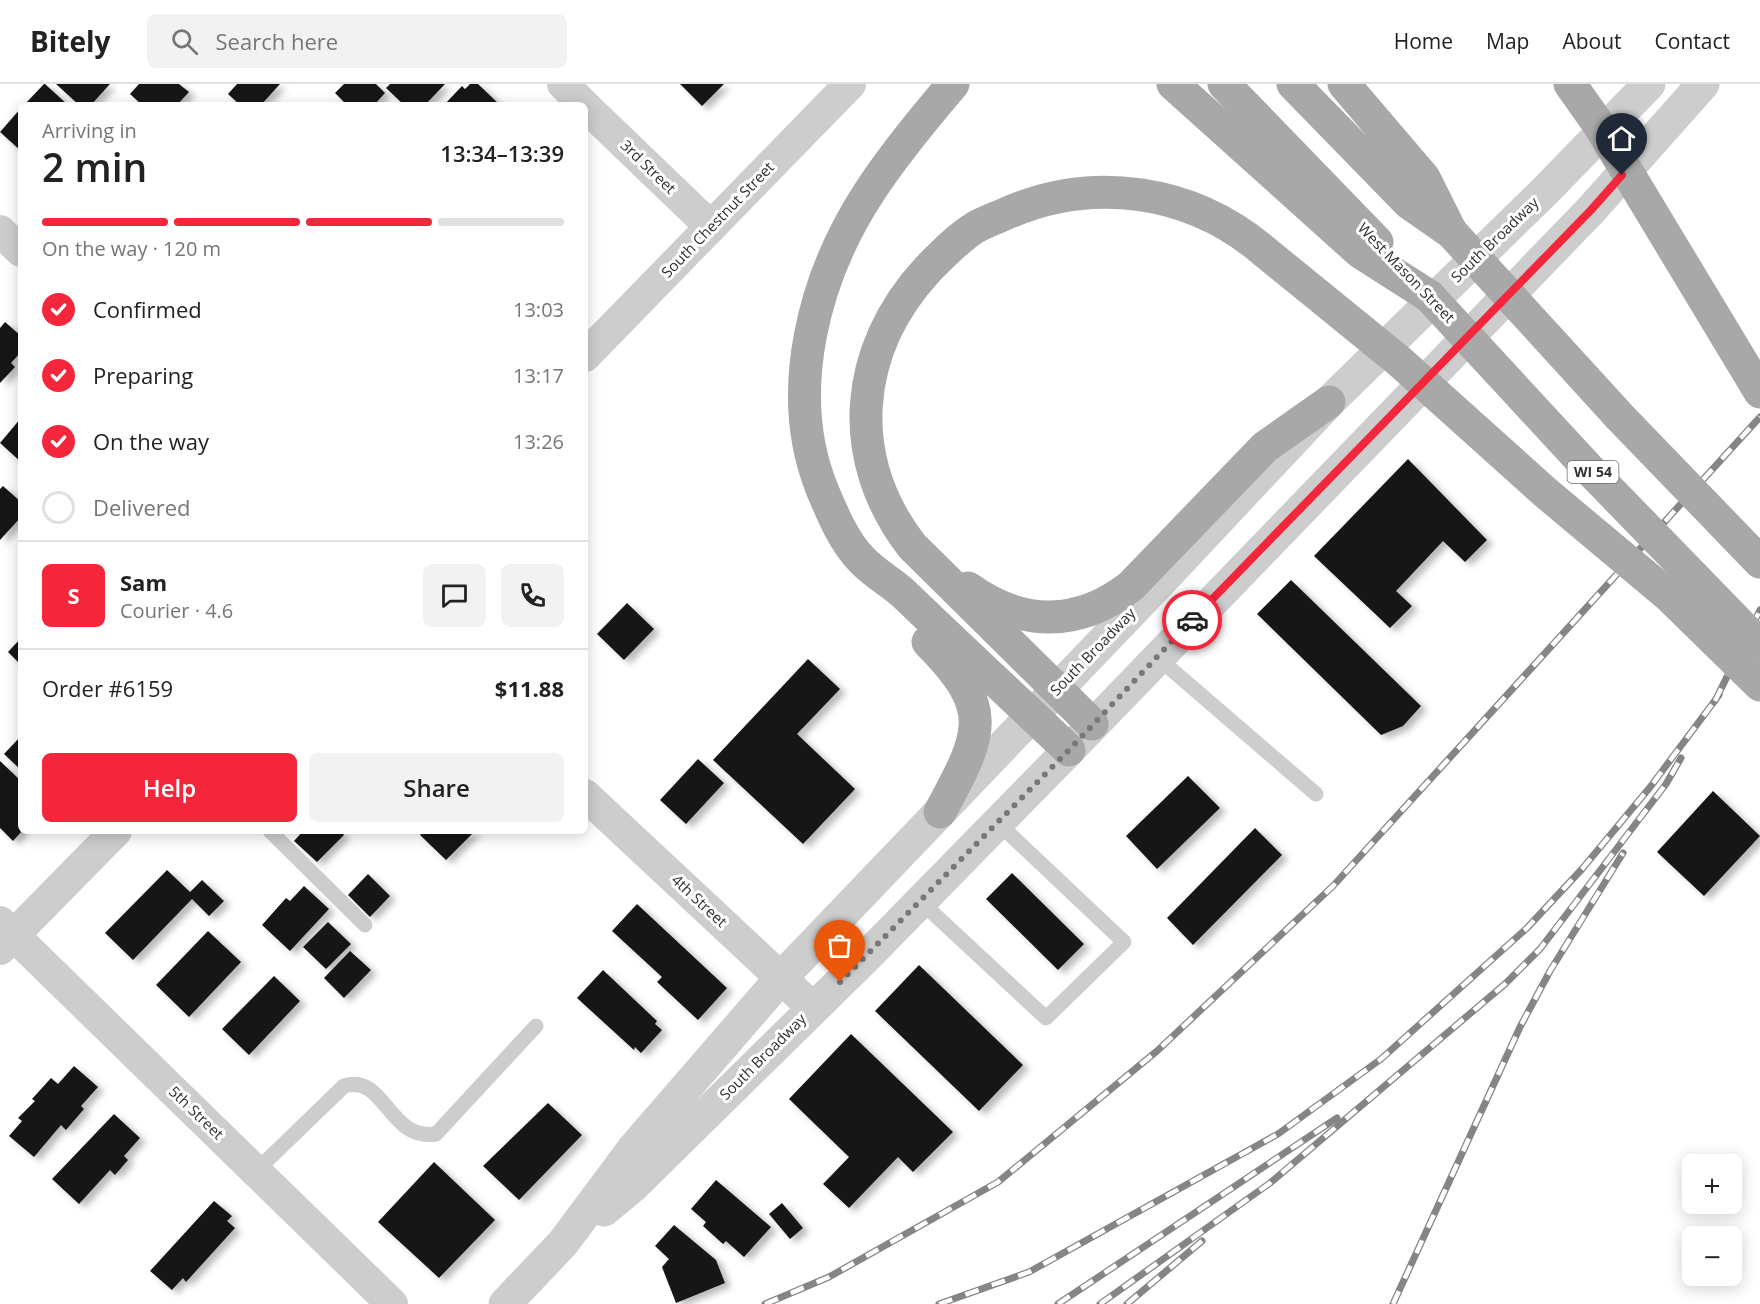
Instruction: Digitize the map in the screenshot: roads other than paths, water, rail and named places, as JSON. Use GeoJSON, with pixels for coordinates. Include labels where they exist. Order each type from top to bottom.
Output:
{"type":"FeatureCollection","features":[{"type":"Feature","properties":{"kind":"main road"},"geometry":{"type":"LineString","coordinates":[[939,812],[962,770],[974,738],[974,703],[946,661],[881,595],[830,508],[814,470],[808,442],[805,404],[810,342],[830,268],[860,209],[891,161],[953,84]]}},
{"type":"Feature","properties":{"kind":"main road"},"geometry":{"type":"LineString","coordinates":[[1173,84],[1360,252],[1429,296]]}},
{"type":"Feature","properties":{"kind":"main road","name":"West Mason Street"},"geometry":{"type":"LineString","coordinates":[[1224,84],[1429,296],[1588,468],[1760,645]]}},
{"type":"Feature","properties":{"kind":"main road"},"geometry":{"type":"LineString","coordinates":[[1293,84],[1409,203],[1452,232],[1620,417],[1760,562]]}},
{"type":"Feature","properties":{"kind":"main road"},"geometry":{"type":"LineString","coordinates":[[1344,84],[1424,178],[1452,232]]}},
{"type":"Feature","properties":{"kind":"main road"},"geometry":{"type":"LineString","coordinates":[[1570,84],[1599,126],[1760,392]]}},
{"type":"Feature","properties":{"kind":"main road"},"geometry":{"type":"LineString","coordinates":[[1092,724],[912,546],[884,503],[870,462],[866,425],[869,380],[883,338],[899,307],[934,263],[977,226],[1042,201],[1078,193],[1137,194],[1168,200],[1192,206],[1244,234],[1319,298],[1400,361],[1546,493],[1668,595],[1760,685]]}},
{"type":"Feature","properties":{"kind":"main road"},"geometry":{"type":"LineString","coordinates":[[912,546],[976,594],[1010,610],[1025,615],[1052,618],[1090,610],[1106,603],[1131,586],[1265,447],[1329,402]]}},
{"type":"Feature","properties":{"kind":"main road"},"geometry":{"type":"LineString","coordinates":[[862,560],[899,590],[1069,750]]}},
{"type":"Feature","properties":{"kind":"street","name":"3rd Street"},"geometry":{"type":"LineString","coordinates":[[562,84],[582,102]]}},
{"type":"Feature","properties":{"kind":"street","name":"South Chestnut Street"},"geometry":{"type":"LineString","coordinates":[[588,353],[850,84]]}},
{"type":"Feature","properties":{"kind":"street","name":"South Broadway"},"geometry":{"type":"LineString","coordinates":[[504,1304],[562,1243],[633,1149],[781,978],[1329,402],[1548,188],[1649,84]]}},
{"type":"Feature","properties":{"kind":"street","name":"South Broadway"},"geometry":{"type":"LineString","coordinates":[[562,1243],[634,1185],[1069,750],[1591,210],[1703,84]]}},
{"type":"Feature","properties":{"kind":"street","name":"3rd Street"},"geometry":{"type":"LineString","coordinates":[[588,108],[711,227]]}},
{"type":"Feature","properties":{"kind":"street"},"geometry":{"type":"LineString","coordinates":[[0,231],[18,248]]}},
{"type":"Feature","properties":{"kind":"street","name":"4th Street"},"geometry":{"type":"LineString","coordinates":[[588,798],[813,1008]]}},
{"type":"Feature","properties":{"kind":"street"},"geometry":{"type":"LineString","coordinates":[[4,935],[113,834]]}},
{"type":"Feature","properties":{"kind":"street","name":"5th Street"},"geometry":{"type":"LineString","coordinates":[[4,935],[256,1171],[393,1304]]}},
{"type":"Feature","properties":{"kind":"lane"},"geometry":{"type":"LineString","coordinates":[[1157,657],[1316,794]]}},
{"type":"Feature","properties":{"kind":"lane"},"geometry":{"type":"LineString","coordinates":[[920,901],[1046,1018],[1124,942],[997,822]]}},
{"type":"Feature","properties":{"kind":"lane"},"geometry":{"type":"LineString","coordinates":[[273,834],[365,925]]}},
{"type":"Feature","properties":{"kind":"lane"},"geometry":{"type":"LineString","coordinates":[[256,1171],[344,1086],[353,1083],[372,1090],[407,1129],[422,1136],[436,1134],[536,1026]]}},
{"type":"Feature","properties":{"kind":"railway"},"geometry":{"type":"LineString","coordinates":[[765,1304],[829,1277],[998,1182],[1157,1051],[1333,886],[1760,417]]}},
{"type":"Feature","properties":{"kind":"railway"},"geometry":{"type":"LineString","coordinates":[[1715,701],[1760,610]]}},
{"type":"Feature","properties":{"kind":"railway"},"geometry":{"type":"LineString","coordinates":[[939,1304],[1029,1272],[1278,1134],[1381,1059],[1527,928],[1582,869],[1651,786],[1719,695]]}},
{"type":"Feature","properties":{"kind":"railway"},"geometry":{"type":"LineString","coordinates":[[1100,1304],[1270,1183],[1505,984],[1540,949],[1666,784],[1681,758]]}},
{"type":"Feature","properties":{"kind":"railway"},"geometry":{"type":"LineString","coordinates":[[1393,1304],[1520,1027],[1550,971],[1623,853]]}},
{"type":"Feature","properties":{"kind":"railway"},"geometry":{"type":"LineString","coordinates":[[1058,1304],[1337,1118]]}},
{"type":"Feature","properties":{"kind":"railway"},"geometry":{"type":"LineString","coordinates":[[1127,1304],[1202,1241]]}}]}
